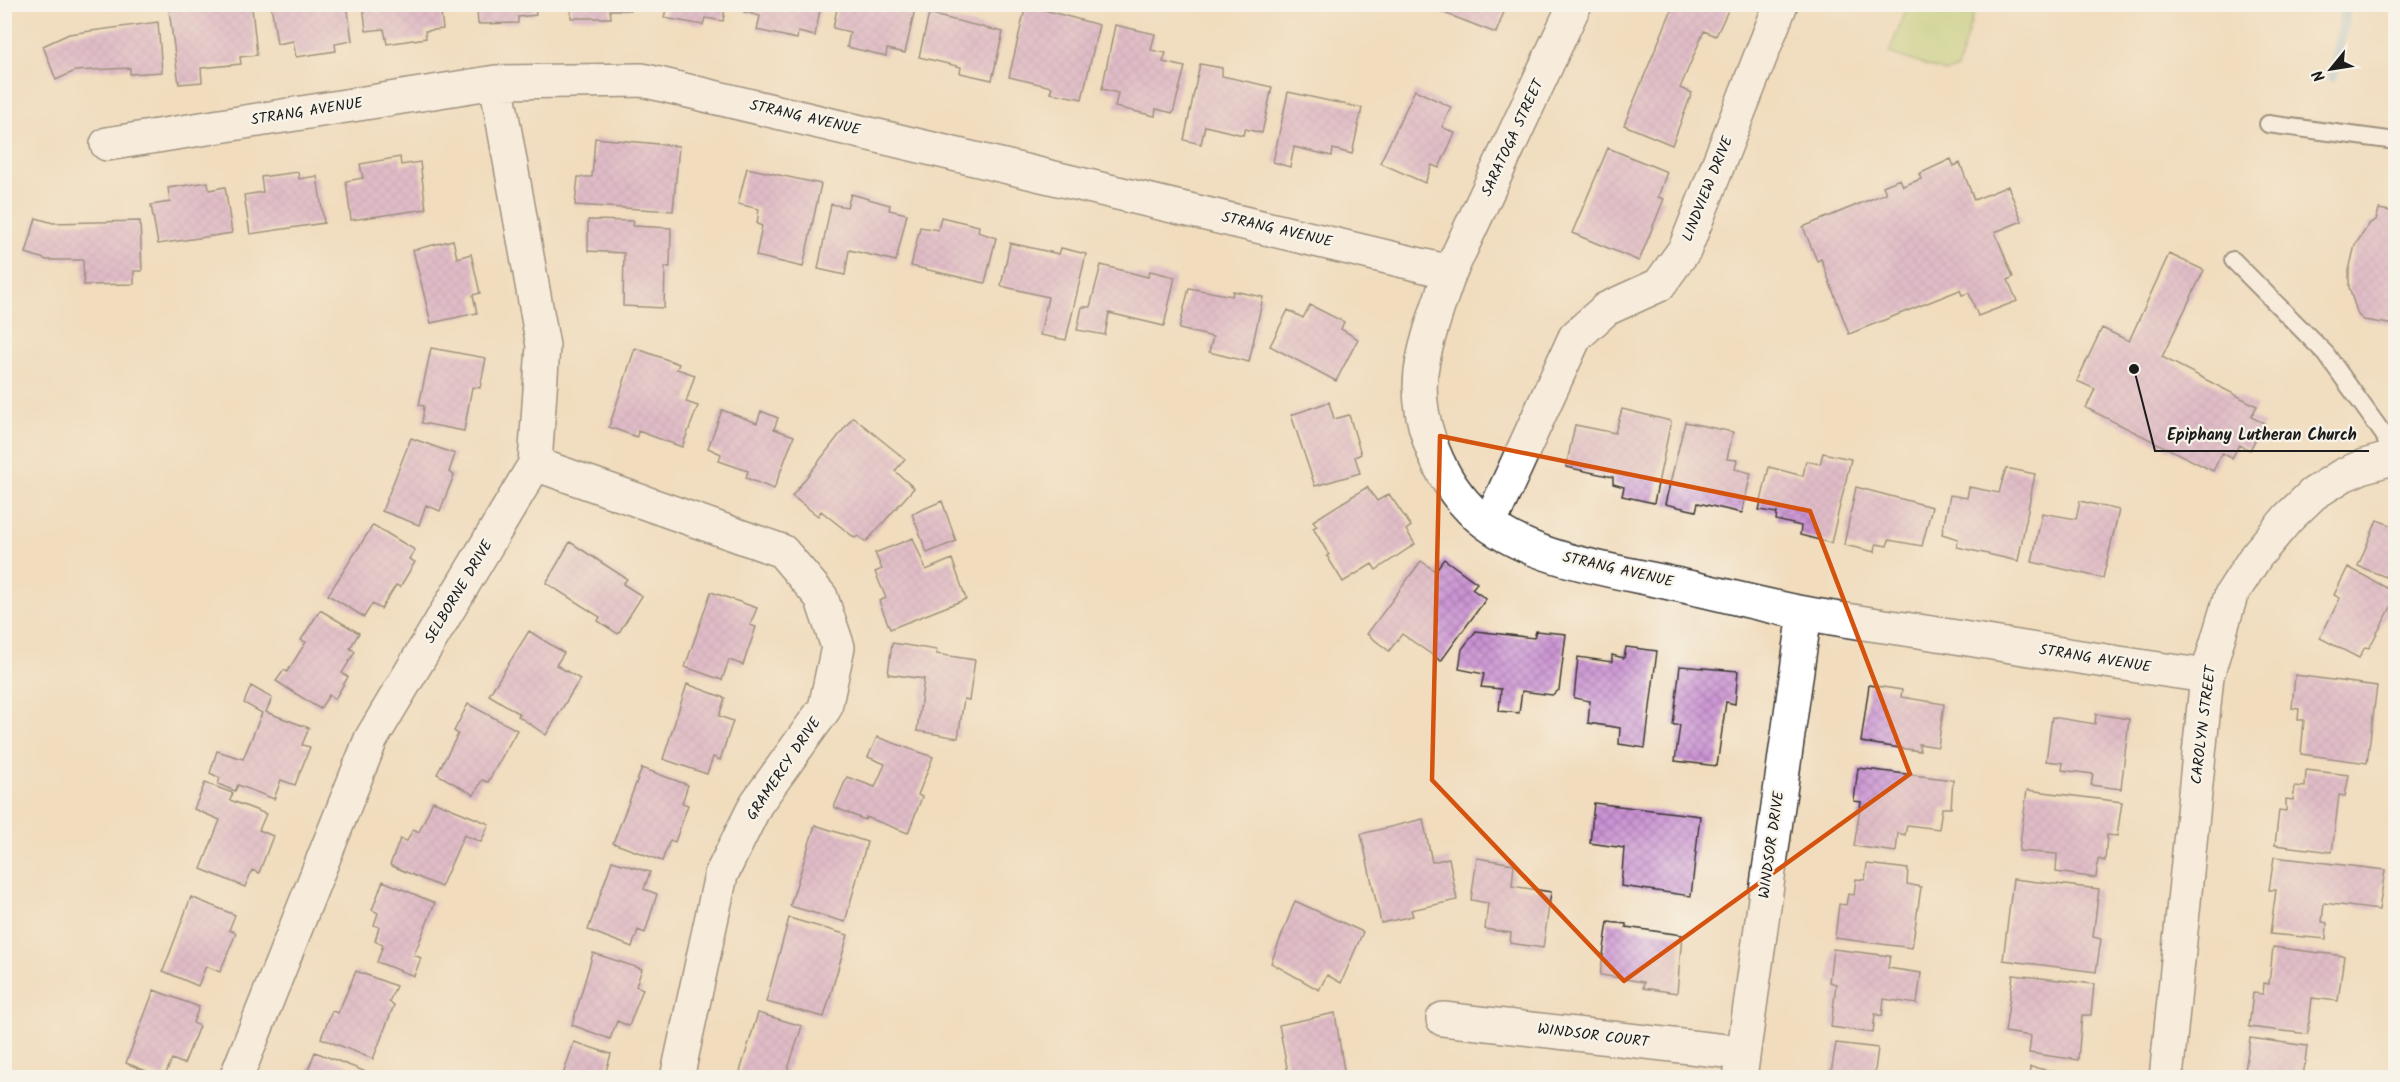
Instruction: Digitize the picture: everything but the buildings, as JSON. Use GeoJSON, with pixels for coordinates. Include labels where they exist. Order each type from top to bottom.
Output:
{"type":"FeatureCollection","features":[{"type":"Feature","properties":{"kind":"street","name":"SARATOGA STREET"},"geometry":{"type":"LineString","coordinates":[[1450,272],[1575,4]]}},
{"type":"Feature","properties":{"kind":"street","name":"LINDVIEW DRIVE"},"geometry":{"type":"LineString","coordinates":[[1489,525],[1575,337],[1606,309],[1659,285],[1684,249],[1781,4]]}},
{"type":"Feature","properties":{"kind":"street","name":"STRANG AVENUE"},"geometry":{"type":"LineString","coordinates":[[107,144],[496,82],[642,80],[1450,272],[1422,362],[1421,394],[1425,425],[1436,457],[1453,487],[1471,510],[1513,541],[1537,551],[1804,613],[2207,676]]}},
{"type":"Feature","properties":{"kind":"street","name":"SELBORNE DRIVE"},"geometry":{"type":"LineString","coordinates":[[236,1077],[371,739],[535,464],[543,346],[496,82]]}},
{"type":"Feature","properties":{"kind":"street","name":"CAROLYN STREET"},"geometry":{"type":"LineString","coordinates":[[2166,1077],[2207,676],[2230,595],[2256,556],[2288,518],[2313,495],[2343,475],[2394,457]]}},
{"type":"Feature","properties":{"kind":"street","name":"GRAMERCY DRIVE"},"geometry":{"type":"LineString","coordinates":[[535,464],[782,551],[821,597],[838,647],[825,708],[756,804],[720,875],[677,1077]]}},
{"type":"Feature","properties":{"kind":"street","name":"WINDSOR DRIVE"},"geometry":{"type":"LineString","coordinates":[[1741,1065],[1804,613]]}},
{"type":"Feature","properties":{"kind":"street","name":"WINDSOR COURT"},"geometry":{"type":"LineString","coordinates":[[1443,1019],[1741,1065]]}},
{"type":"Feature","properties":{"kind":"lane"},"geometry":{"type":"LineString","coordinates":[[2268,124],[2396,141]]}},
{"type":"Feature","properties":{"kind":"lane"},"geometry":{"type":"LineString","coordinates":[[2233,260],[2326,354],[2384,435],[2394,457]]}},
{"type":"Feature","properties":{"kind":"highlighted area"},"geometry":{"type":"Polygon","coordinates":[[[1440,436],[1810,511],[1910,774],[1624,981],[1432,780],[1440,436]]]}},
{"type":"Feature","properties":{"kind":"green space"},"geometry":{"type":"Polygon","coordinates":[[[1908,5],[1970,5],[1975,9],[1957,69],[1945,72],[1889,53],[1908,5]]]}},
{"type":"Feature","properties":{"kind":"waterway"},"geometry":{"type":"LineString","coordinates":[[2333,77],[2347,4]]}},
{"type":"Feature","properties":{"kind":"place","name":"Epiphany Lutheran Church"},"geometry":{"type":"Point","coordinates":[2134,369]}}]}
